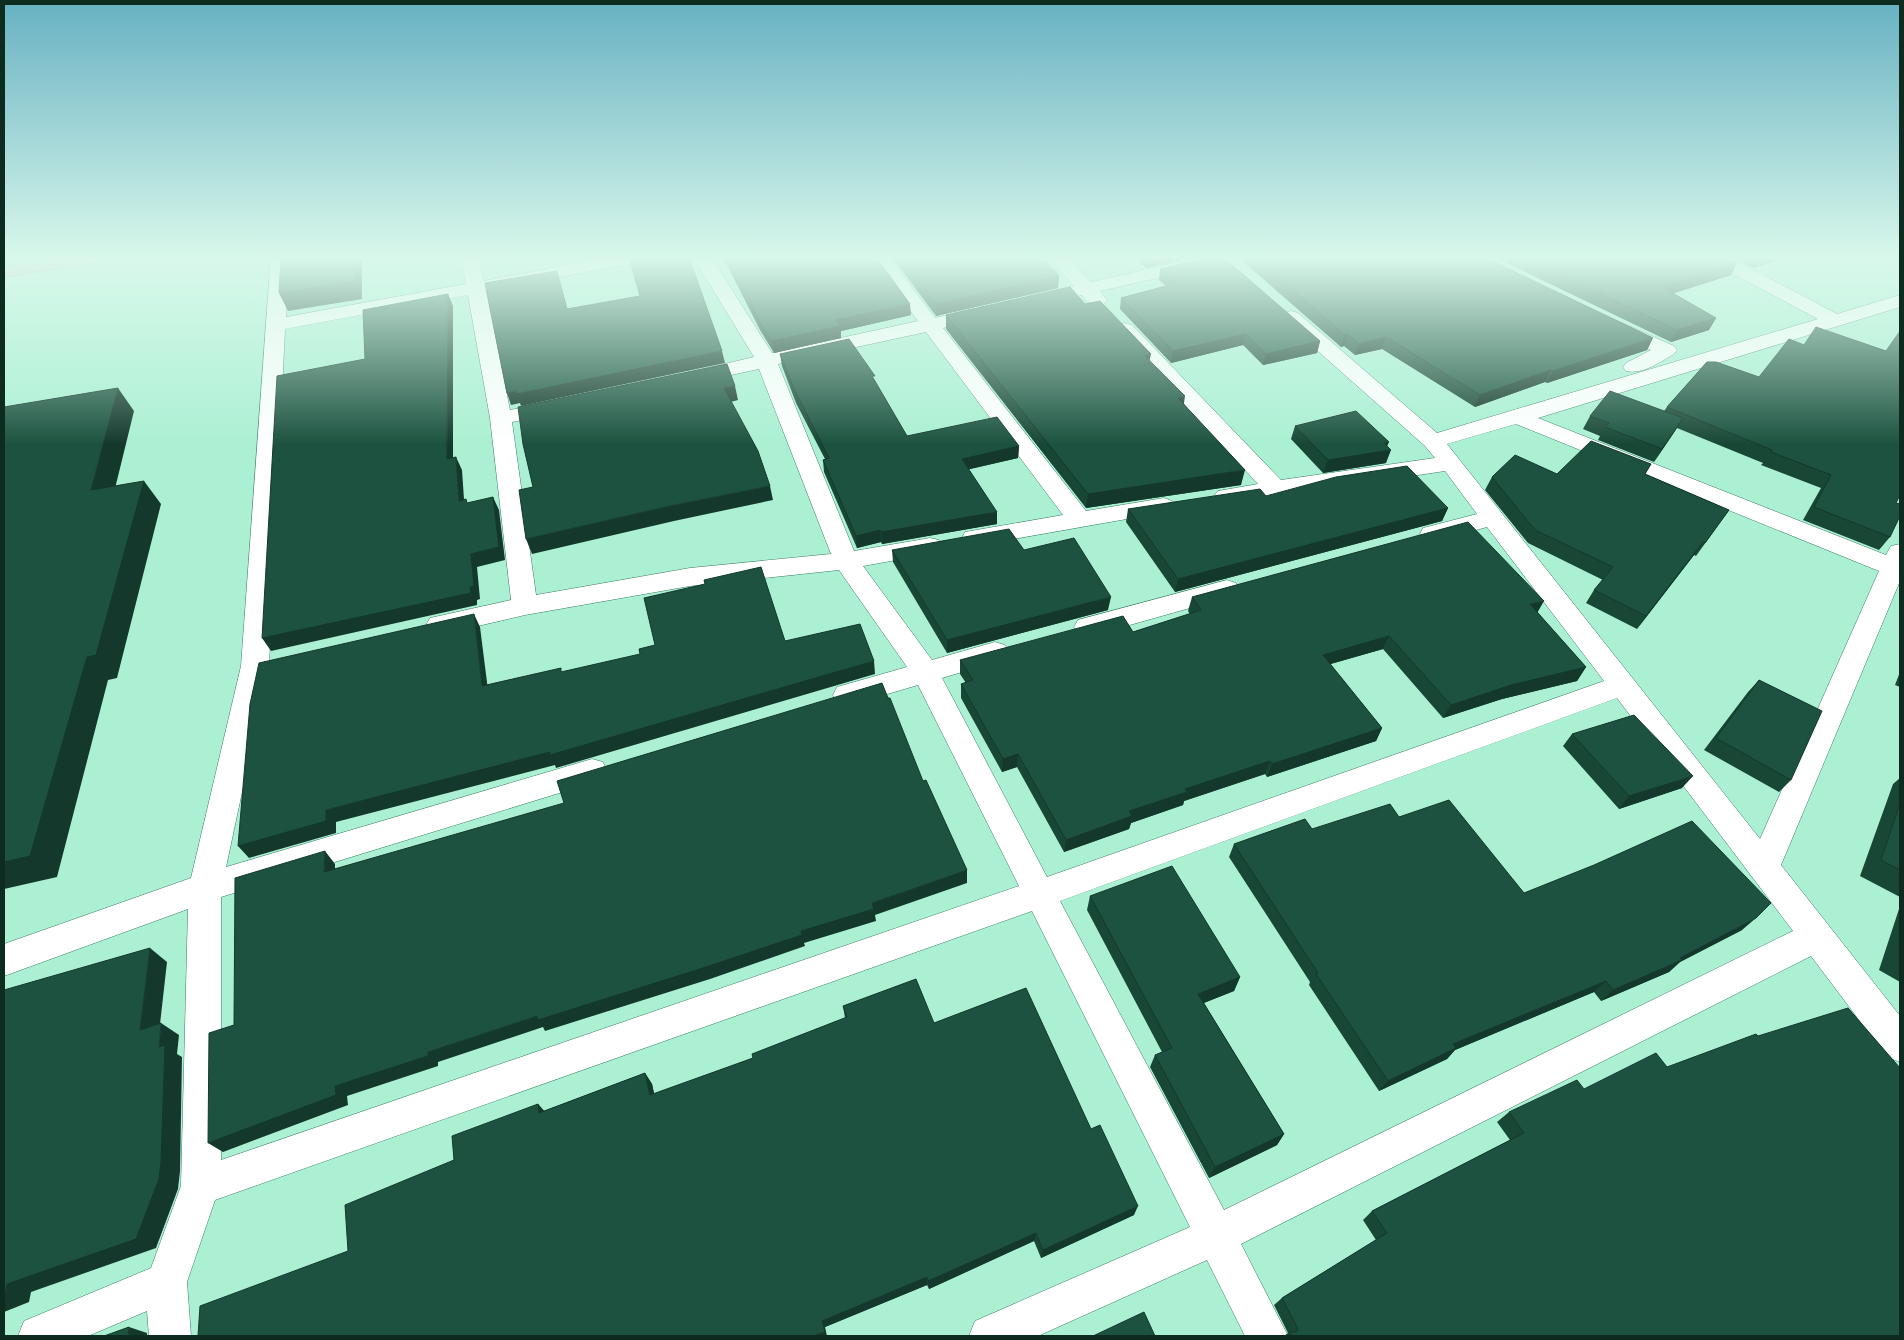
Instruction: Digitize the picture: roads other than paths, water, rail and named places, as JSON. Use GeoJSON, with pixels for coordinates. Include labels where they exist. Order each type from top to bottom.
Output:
{"type":"FeatureCollection","features":[{"type":"Feature","properties":{"kind":"street"},"geometry":{"type":"LineString","coordinates":[[170,1336],[166,1282],[201,1186],[205,888],[255,666],[276,320]]}},
{"type":"Feature","properties":{"kind":"street"},"geometry":{"type":"LineString","coordinates":[[276,325],[305,320]]}},
{"type":"Feature","properties":{"kind":"street"},"geometry":{"type":"LineString","coordinates":[[481,320],[501,418],[525,606]]}},
{"type":"Feature","properties":{"kind":"street"},"geometry":{"type":"LineString","coordinates":[[741,320],[767,362],[846,560],[925,671],[1266,1336]]}},
{"type":"Feature","properties":{"kind":"street"},"geometry":{"type":"LineString","coordinates":[[927,320],[1079,519]]}},
{"type":"Feature","properties":{"kind":"street"},"geometry":{"type":"LineString","coordinates":[[672,382],[954,320]]}},
{"type":"Feature","properties":{"kind":"street"},"geometry":{"type":"LineString","coordinates":[[1116,320],[1275,488]]}},
{"type":"Feature","properties":{"kind":"street"},"geometry":{"type":"LineString","coordinates":[[1294,320],[1433,441],[1494,517],[1900,1044]]}},
{"type":"Feature","properties":{"kind":"street"},"geometry":{"type":"LineString","coordinates":[[1433,441],[1834,320]]}},
{"type":"Feature","properties":{"kind":"street"},"geometry":{"type":"LineString","coordinates":[[1562,402],[1667,350],[1606,321]]}},
{"type":"Feature","properties":{"kind":"street"},"geometry":{"type":"LineString","coordinates":[[501,418],[577,402]]}},
{"type":"Feature","properties":{"kind":"street"},"geometry":{"type":"LineString","coordinates":[[1517,417],[1898,563],[1764,867]]}},
{"type":"Feature","properties":{"kind":"street"},"geometry":{"type":"LineString","coordinates":[[419,630],[525,606],[690,577],[846,560],[1079,519],[1451,463]]}},
{"type":"Feature","properties":{"kind":"street"},"geometry":{"type":"LineString","coordinates":[[1407,540],[1494,517]]}},
{"type":"Feature","properties":{"kind":"street"},"geometry":{"type":"LineString","coordinates":[[1060,635],[1253,582]]}},
{"type":"Feature","properties":{"kind":"street"},"geometry":{"type":"LineString","coordinates":[[821,703],[925,671],[1022,645]]}},
{"type":"Feature","properties":{"kind":"street"},"geometry":{"type":"LineString","coordinates":[[255,666],[284,659]]}},
{"type":"Feature","properties":{"kind":"street"},"geometry":{"type":"LineString","coordinates":[[201,1186],[1039,894],[1623,685]]}},
{"type":"Feature","properties":{"kind":"street"},"geometry":{"type":"LineString","coordinates":[[4,960],[205,888],[612,765]]}},
{"type":"Feature","properties":{"kind":"street"},"geometry":{"type":"LineString","coordinates":[[990,1336],[1216,1236],[1817,936]]}},
{"type":"Feature","properties":{"kind":"street"},"geometry":{"type":"LineString","coordinates":[[39,1336],[166,1282]]}}]}
